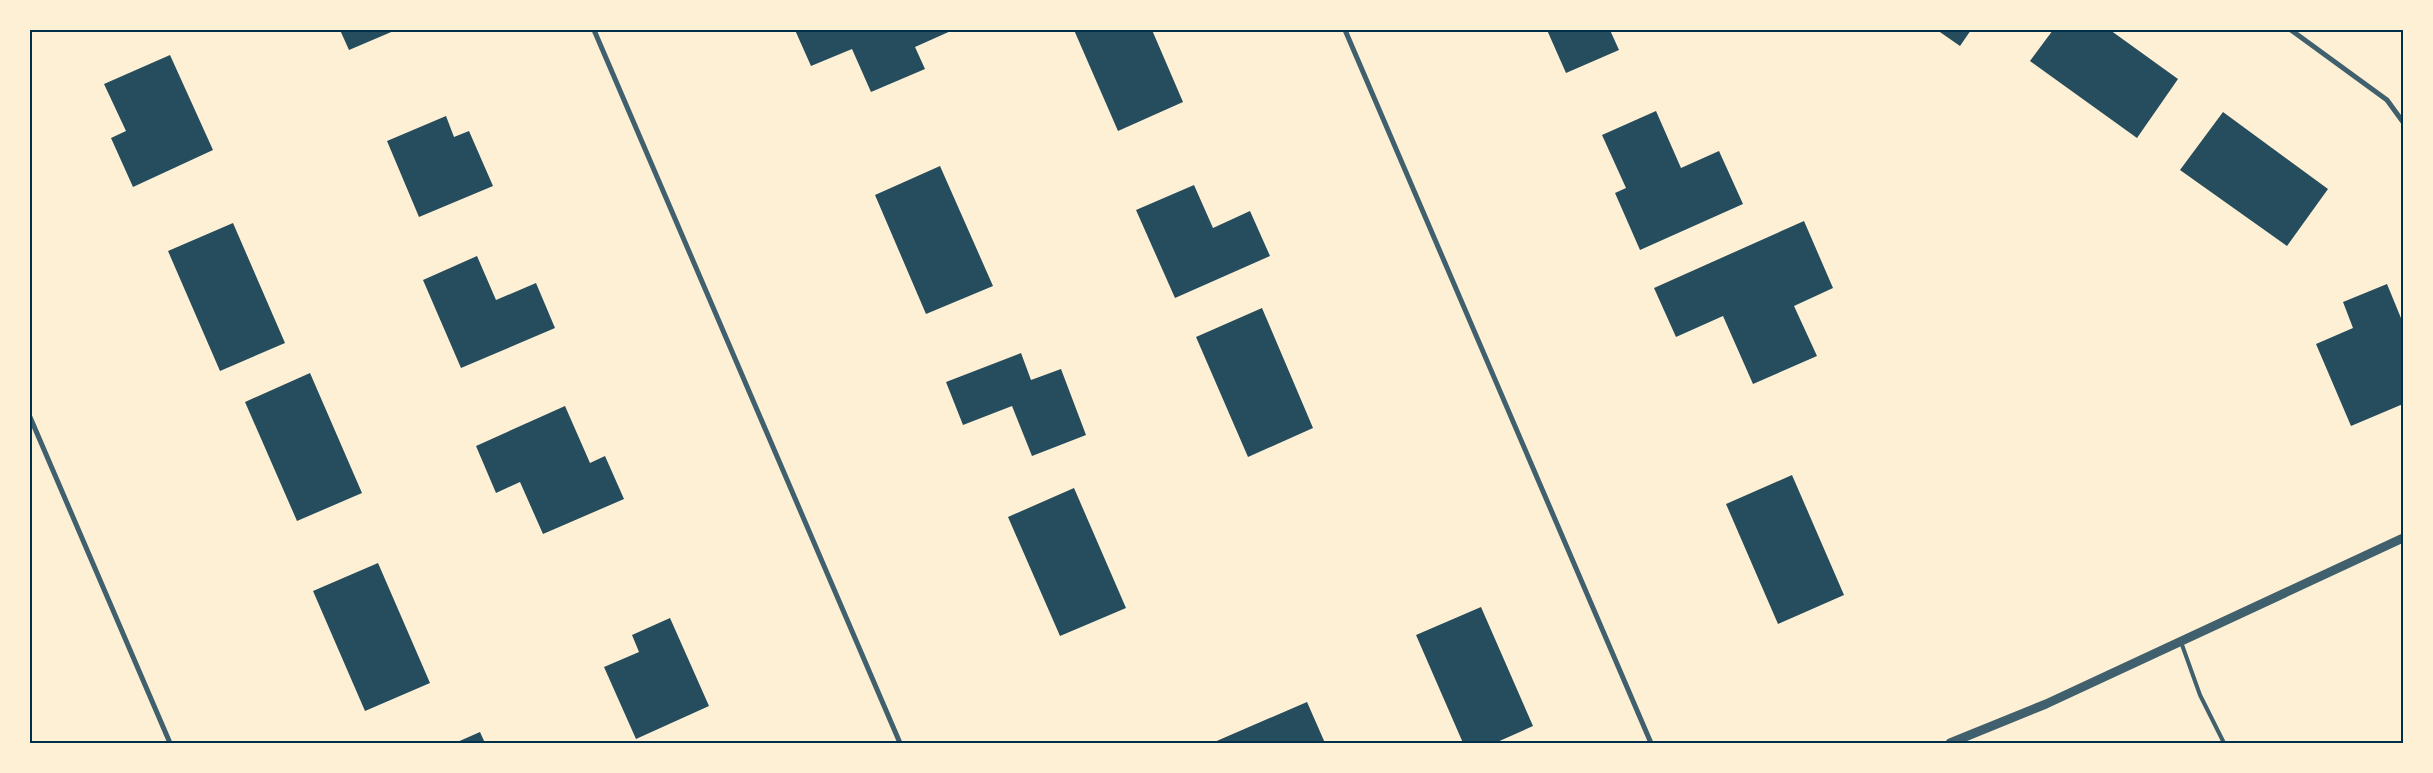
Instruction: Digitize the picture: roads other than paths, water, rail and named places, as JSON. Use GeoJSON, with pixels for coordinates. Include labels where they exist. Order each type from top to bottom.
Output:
{"type":"FeatureCollection","features":[{"type":"Feature","properties":{"kind":"street"},"geometry":{"type":"LineString","coordinates":[[594,30],[900,743]]}},
{"type":"Feature","properties":{"kind":"street"},"geometry":{"type":"LineString","coordinates":[[1345,30],[1651,743]]}},
{"type":"Feature","properties":{"kind":"street"},"geometry":{"type":"LineString","coordinates":[[2291,30],[2387,100],[2403,122]]}},
{"type":"Feature","properties":{"kind":"street"},"geometry":{"type":"LineString","coordinates":[[30,417],[170,743]]}},
{"type":"Feature","properties":{"kind":"street"},"geometry":{"type":"LineString","coordinates":[[1950,743],[2046,704],[2403,538]]}},
{"type":"Feature","properties":{"kind":"lane"},"geometry":{"type":"LineString","coordinates":[[2180,641],[2200,695],[2224,743]]}}]}
